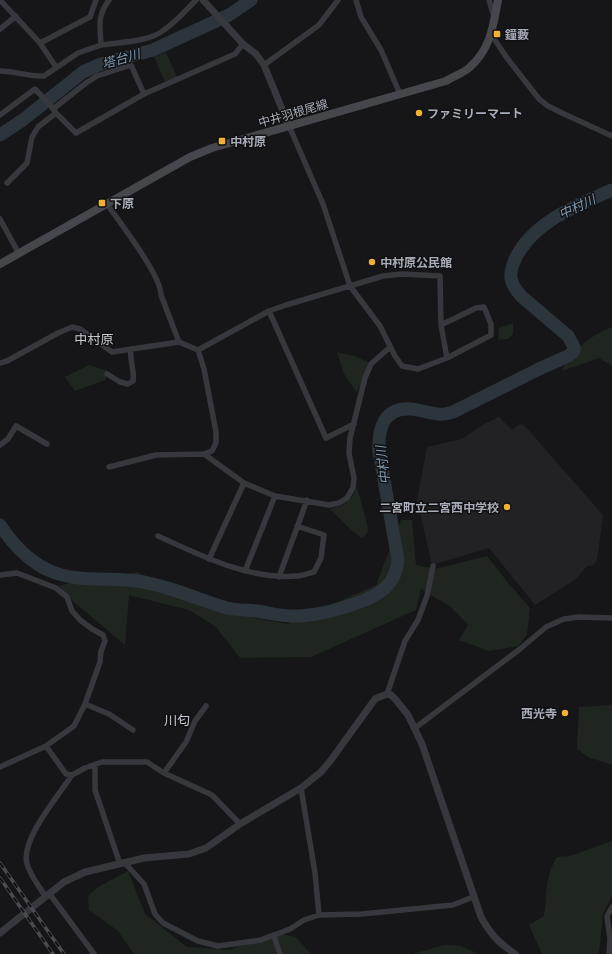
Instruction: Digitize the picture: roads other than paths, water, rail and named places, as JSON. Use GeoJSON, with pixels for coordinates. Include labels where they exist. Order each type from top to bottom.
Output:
{"type":"FeatureCollection","features":[{"type":"Feature","properties":{"kind":"main road","name":"中井羽根尾線"},"geometry":{"type":"LineString","coordinates":[[0,264],[190,157],[212,148],[446,81],[469,68],[483,54],[492,34],[498,0]]}},
{"type":"Feature","properties":{"kind":"street"},"geometry":{"type":"LineString","coordinates":[[0,0],[40,43],[56,67]]}},
{"type":"Feature","properties":{"kind":"street"},"geometry":{"type":"LineString","coordinates":[[40,43],[90,16],[96,0]]}},
{"type":"Feature","properties":{"kind":"street"},"geometry":{"type":"LineString","coordinates":[[101,45],[99,20],[103,8],[109,0]]}},
{"type":"Feature","properties":{"kind":"street"},"geometry":{"type":"LineString","coordinates":[[0,71],[12,71],[44,76],[78,53],[101,45],[157,35],[164,31],[196,0]]}},
{"type":"Feature","properties":{"kind":"street"},"geometry":{"type":"LineString","coordinates":[[203,0],[243,44],[256,54],[264,65],[323,204],[350,286],[380,326],[390,347],[402,366],[418,369],[447,358],[491,335],[491,324],[484,307],[476,308],[440,326]]}},
{"type":"Feature","properties":{"kind":"street"},"geometry":{"type":"LineString","coordinates":[[264,65],[319,25],[338,0]]}},
{"type":"Feature","properties":{"kind":"street"},"geometry":{"type":"LineString","coordinates":[[356,0],[361,17],[381,50],[400,94]]}},
{"type":"Feature","properties":{"kind":"street"},"geometry":{"type":"LineString","coordinates":[[490,0],[494,19]]}},
{"type":"Feature","properties":{"kind":"street"},"geometry":{"type":"LineString","coordinates":[[0,29],[16,16]]}},
{"type":"Feature","properties":{"kind":"street"},"geometry":{"type":"LineString","coordinates":[[492,34],[539,99],[548,106],[612,136]]}},
{"type":"Feature","properties":{"kind":"street"},"geometry":{"type":"LineString","coordinates":[[0,115],[35,89],[76,133],[144,94],[235,54],[243,44]]}},
{"type":"Feature","properties":{"kind":"street"},"geometry":{"type":"LineString","coordinates":[[7,183],[26,163],[32,137],[38,127],[53,109],[86,83],[97,76],[131,65],[144,94]]}},
{"type":"Feature","properties":{"kind":"street"},"geometry":{"type":"LineString","coordinates":[[107,204],[155,274],[161,288],[161,295],[179,342]]}},
{"type":"Feature","properties":{"kind":"street"},"geometry":{"type":"LineString","coordinates":[[0,219],[19,254]]}},
{"type":"Feature","properties":{"kind":"street"},"geometry":{"type":"LineString","coordinates":[[198,350],[269,311],[384,276],[402,274],[440,276],[440,326],[447,358]]}},
{"type":"Feature","properties":{"kind":"street"},"geometry":{"type":"LineString","coordinates":[[269,311],[326,438],[354,424]]}},
{"type":"Feature","properties":{"kind":"street"},"geometry":{"type":"LineString","coordinates":[[0,363],[7,362],[52,336],[72,327],[80,329],[112,352],[179,342],[198,350],[204,368],[216,432],[216,443],[212,451],[204,454],[156,456],[109,467]]}},
{"type":"Feature","properties":{"kind":"street"},"geometry":{"type":"LineString","coordinates":[[204,454],[244,483],[275,496],[307,500],[330,505],[339,503],[347,498],[353,488],[354,478],[349,453],[365,378],[371,364],[390,347]]}},
{"type":"Feature","properties":{"kind":"street"},"geometry":{"type":"LineString","coordinates":[[107,374],[120,382],[128,384],[133,381],[134,374],[130,356],[131,349]]}},
{"type":"Feature","properties":{"kind":"street"},"geometry":{"type":"LineString","coordinates":[[0,444],[8,439],[16,426],[47,444]]}},
{"type":"Feature","properties":{"kind":"street"},"geometry":{"type":"LineString","coordinates":[[209,559],[244,483]]}},
{"type":"Feature","properties":{"kind":"street"},"geometry":{"type":"LineString","coordinates":[[246,571],[275,496]]}},
{"type":"Feature","properties":{"kind":"street"},"geometry":{"type":"LineString","coordinates":[[279,577],[307,500]]}},
{"type":"Feature","properties":{"kind":"street"},"geometry":{"type":"LineString","coordinates":[[158,536],[209,559],[246,571],[279,577],[297,576],[314,572],[321,558],[324,535],[298,526]]}},
{"type":"Feature","properties":{"kind":"street"},"geometry":{"type":"LineString","coordinates":[[0,933],[64,882],[85,872],[122,863],[144,858],[189,854],[206,848],[240,824],[301,788],[321,772],[375,699],[387,694],[405,641],[418,620],[427,596],[433,566]]}},
{"type":"Feature","properties":{"kind":"street"},"geometry":{"type":"LineString","coordinates":[[0,575],[16,573],[56,588],[67,597],[72,611],[80,620],[103,635],[105,641],[101,652],[100,662],[85,704],[74,726],[46,746],[0,767]]}},
{"type":"Feature","properties":{"kind":"street"},"geometry":{"type":"LineString","coordinates":[[415,728],[520,649],[546,627],[564,619],[612,618]]}},
{"type":"Feature","properties":{"kind":"street"},"geometry":{"type":"LineString","coordinates":[[387,694],[402,707],[415,728],[481,917],[489,932],[502,945],[515,954]]}},
{"type":"Feature","properties":{"kind":"street"},"geometry":{"type":"LineString","coordinates":[[85,704],[109,714],[133,730]]}},
{"type":"Feature","properties":{"kind":"street"},"geometry":{"type":"LineString","coordinates":[[164,773],[186,742],[196,721],[206,706]]}},
{"type":"Feature","properties":{"kind":"street"},"geometry":{"type":"LineString","coordinates":[[46,746],[66,774],[72,775]]}},
{"type":"Feature","properties":{"kind":"street"},"geometry":{"type":"LineString","coordinates":[[94,954],[45,896],[32,876],[27,864],[26,854],[31,839],[42,817],[61,793],[72,775],[85,768],[102,762],[147,762],[164,773],[212,795],[240,824]]}},
{"type":"Feature","properties":{"kind":"street"},"geometry":{"type":"LineString","coordinates":[[95,765],[95,790],[122,863],[144,884],[155,914],[163,923],[198,941],[218,946],[261,940],[274,936],[290,929],[304,920],[319,915],[362,914],[453,905],[473,897]]}},
{"type":"Feature","properties":{"kind":"street"},"geometry":{"type":"LineString","coordinates":[[301,788],[315,873],[319,915]]}},
{"type":"Feature","properties":{"kind":"street"},"geometry":{"type":"LineString","coordinates":[[609,954],[610,939],[608,916],[612,907]]}},
{"type":"Feature","properties":{"kind":"street"},"geometry":{"type":"LineString","coordinates":[[274,936],[280,954]]}},
{"type":"Feature","properties":{"kind":"waterway","name":"塔台川"},"geometry":{"type":"LineString","coordinates":[[0,135],[24,119],[83,72],[101,64],[153,50],[229,15],[251,0]]}},
{"type":"Feature","properties":{"kind":"waterway","name":"中村川"},"geometry":{"type":"LineString","coordinates":[[0,525],[15,545],[34,562],[48,570],[71,577],[131,580],[154,584],[230,609],[257,611],[288,616],[307,615],[338,609],[360,602],[381,592],[391,582],[397,568],[398,560],[379,451],[381,428],[384,421],[388,416],[402,409],[440,414],[453,412],[568,356],[574,351],[574,347],[568,336],[517,291],[511,278],[512,268],[516,257],[524,244],[545,224],[584,202],[612,190]]}},
{"type":"Feature","properties":{"kind":"railway"},"geometry":{"type":"LineString","coordinates":[[0,863],[64,954]]}},
{"type":"Feature","properties":{"kind":"railway"},"geometry":{"type":"LineString","coordinates":[[0,878],[53,954]]}},
{"type":"Feature","properties":{"kind":"place","name":"鐘藪"},"geometry":{"type":"Point","coordinates":[497,34]}},
{"type":"Feature","properties":{"kind":"place","name":"ファミリーマート"},"geometry":{"type":"Point","coordinates":[419,113]}},
{"type":"Feature","properties":{"kind":"place","name":"中村原"},"geometry":{"type":"Point","coordinates":[222,141]}},
{"type":"Feature","properties":{"kind":"place","name":"下原"},"geometry":{"type":"Point","coordinates":[102,203]}},
{"type":"Feature","properties":{"kind":"place","name":"中村原公民館"},"geometry":{"type":"Point","coordinates":[372,262]}},
{"type":"Feature","properties":{"kind":"place","name":"二宮町立二宮西中学校"},"geometry":{"type":"Point","coordinates":[507,507]}},
{"type":"Feature","properties":{"kind":"place","name":"西光寺"},"geometry":{"type":"Point","coordinates":[565,713]}},
{"type":"Feature","properties":{"kind":"district","name":"中村原"},"geometry":{"type":"Point","coordinates":[94,339]}},
{"type":"Feature","properties":{"kind":"district","name":"川匂"},"geometry":{"type":"Point","coordinates":[177,720]}}]}
